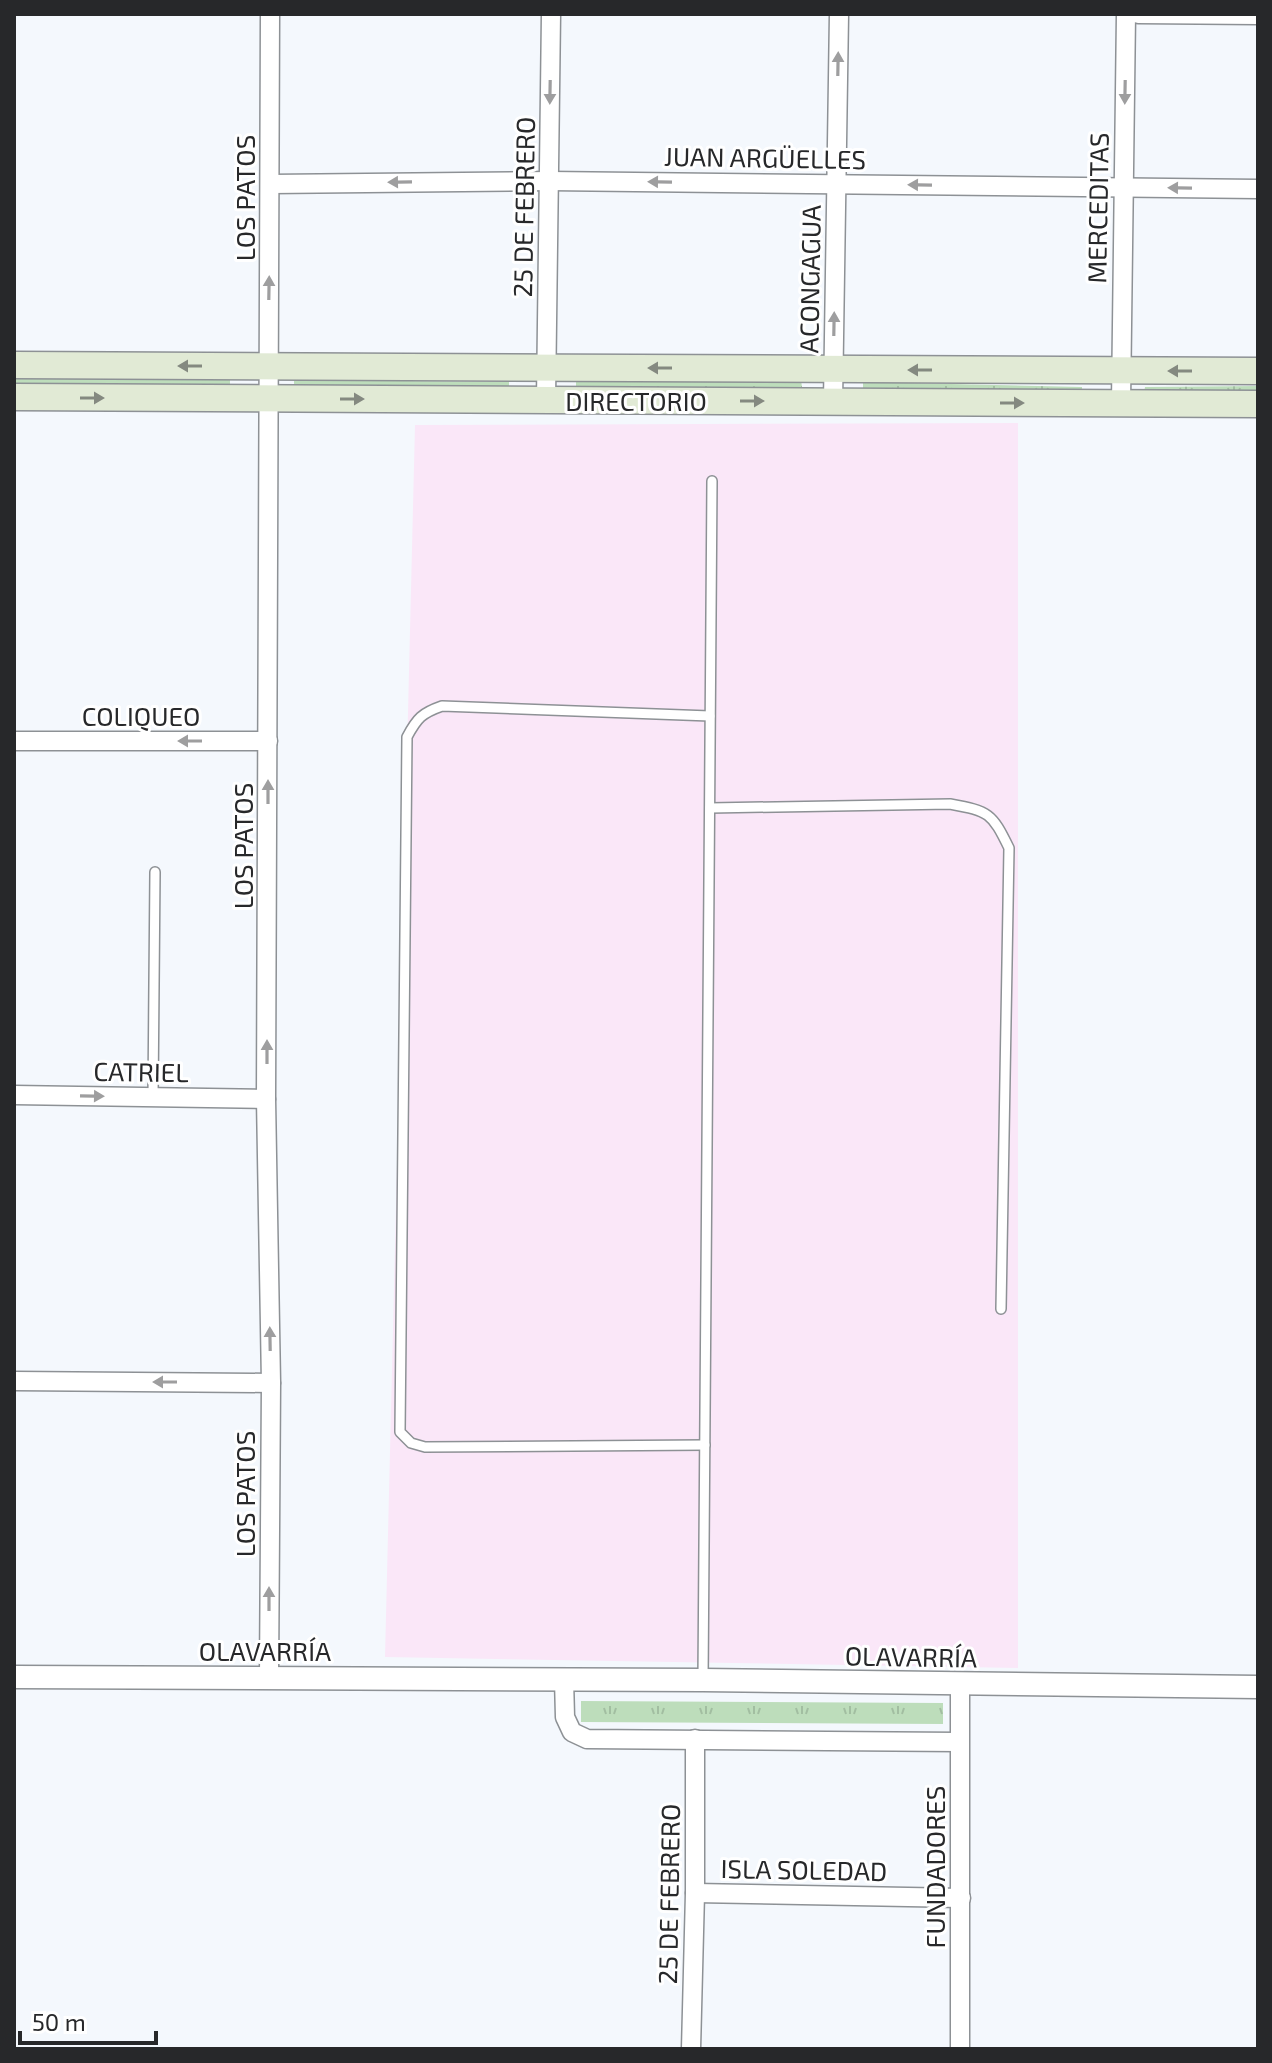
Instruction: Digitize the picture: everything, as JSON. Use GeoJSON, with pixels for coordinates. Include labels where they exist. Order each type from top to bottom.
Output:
{"type":"FeatureCollection","features":[{"type":"Feature","properties":{"kind":"main road","name":"DIRECTORIO"},"geometry":{"type":"LineString","coordinates":[[14,365],[1258,371]]}},
{"type":"Feature","properties":{"kind":"main road","name":"DIRECTORIO"},"geometry":{"type":"LineString","coordinates":[[14,397],[1258,404]]}},
{"type":"Feature","properties":{"kind":"street","name":"LOS PATOS"},"geometry":{"type":"LineString","coordinates":[[269,1677],[271,1383],[266,1099],[270,14]]}},
{"type":"Feature","properties":{"kind":"street","name":"25 DE FEBRERO"},"geometry":{"type":"LineString","coordinates":[[546,400],[551,14]]}},
{"type":"Feature","properties":{"kind":"street","name":"ACONGAGUA"},"geometry":{"type":"LineString","coordinates":[[833,402],[839,14]]}},
{"type":"Feature","properties":{"kind":"street","name":"MERCEDITAS"},"geometry":{"type":"LineString","coordinates":[[1121,403],[1126,14]]}},
{"type":"Feature","properties":{"kind":"street"},"geometry":{"type":"LineString","coordinates":[[1138,14],[1258,15]]}},
{"type":"Feature","properties":{"kind":"street","name":"JUAN ARGÜELLES"},"geometry":{"type":"LineString","coordinates":[[271,184],[549,181],[1258,189]]}},
{"type":"Feature","properties":{"kind":"street","name":"COLIQUEO"},"geometry":{"type":"LineString","coordinates":[[14,741],[268,741]]}},
{"type":"Feature","properties":{"kind":"street","name":"CATRIEL"},"geometry":{"type":"LineString","coordinates":[[14,1095],[266,1099]]}},
{"type":"Feature","properties":{"kind":"street"},"geometry":{"type":"LineString","coordinates":[[14,1381],[271,1383]]}},
{"type":"Feature","properties":{"kind":"street","name":"OLAVARRÍA"},"geometry":{"type":"LineString","coordinates":[[14,1677],[703,1680],[1258,1687]]}},
{"type":"Feature","properties":{"kind":"street"},"geometry":{"type":"LineString","coordinates":[[564,1679],[565,1717],[572,1732],[587,1739],[959,1742]]}},
{"type":"Feature","properties":{"kind":"street","name":"FUNDADORES"},"geometry":{"type":"LineString","coordinates":[[960,1685],[960,2049]]}},
{"type":"Feature","properties":{"kind":"street","name":"25 DE FEBRERO"},"geometry":{"type":"LineString","coordinates":[[691,2049],[695,1739]]}},
{"type":"Feature","properties":{"kind":"street","name":"ISLA SOLEDAD"},"geometry":{"type":"LineString","coordinates":[[695,1893],[961,1898]]}},
{"type":"Feature","properties":{"kind":"lane"},"geometry":{"type":"LineString","coordinates":[[703,1680],[712,481]]}},
{"type":"Feature","properties":{"kind":"lane"},"geometry":{"type":"LineString","coordinates":[[705,1445],[425,1447],[411,1443],[400,1432],[407,737],[416,720],[442,706],[710,716]]}},
{"type":"Feature","properties":{"kind":"lane"},"geometry":{"type":"LineString","coordinates":[[710,808],[950,804],[975,809],[995,820],[1009,848],[1001,1309]]}},
{"type":"Feature","properties":{"kind":"lane"},"geometry":{"type":"LineString","coordinates":[[153,1097],[155,872]]}},
{"type":"Feature","properties":{"kind":"shaded area"},"geometry":{"type":"Polygon","coordinates":[[[1018,423],[1018,1668],[385,1657],[415,425],[1018,423]]]}},
{"type":"Feature","properties":{"kind":"green space"},"geometry":{"type":"Polygon","coordinates":[[[14,377],[230,379],[230,387],[14,385],[14,377]]]}},
{"type":"Feature","properties":{"kind":"green space"},"geometry":{"type":"Polygon","coordinates":[[[294,380],[509,382],[509,389],[294,387],[294,380]]]}},
{"type":"Feature","properties":{"kind":"green space"},"geometry":{"type":"Polygon","coordinates":[[[801,380],[802,387],[576,389],[576,382],[801,380]]]}},
{"type":"Feature","properties":{"kind":"green space"},"geometry":{"type":"Polygon","coordinates":[[[863,382],[1082,387],[1082,394],[863,389],[863,382]]]}},
{"type":"Feature","properties":{"kind":"green space"},"geometry":{"type":"Polygon","coordinates":[[[1258,386],[1258,393],[1144,395],[1145,387],[1258,386]]]}},
{"type":"Feature","properties":{"kind":"green space"},"geometry":{"type":"Polygon","coordinates":[[[581,1701],[943,1703],[943,1724],[581,1722],[581,1701]]]}}]}
